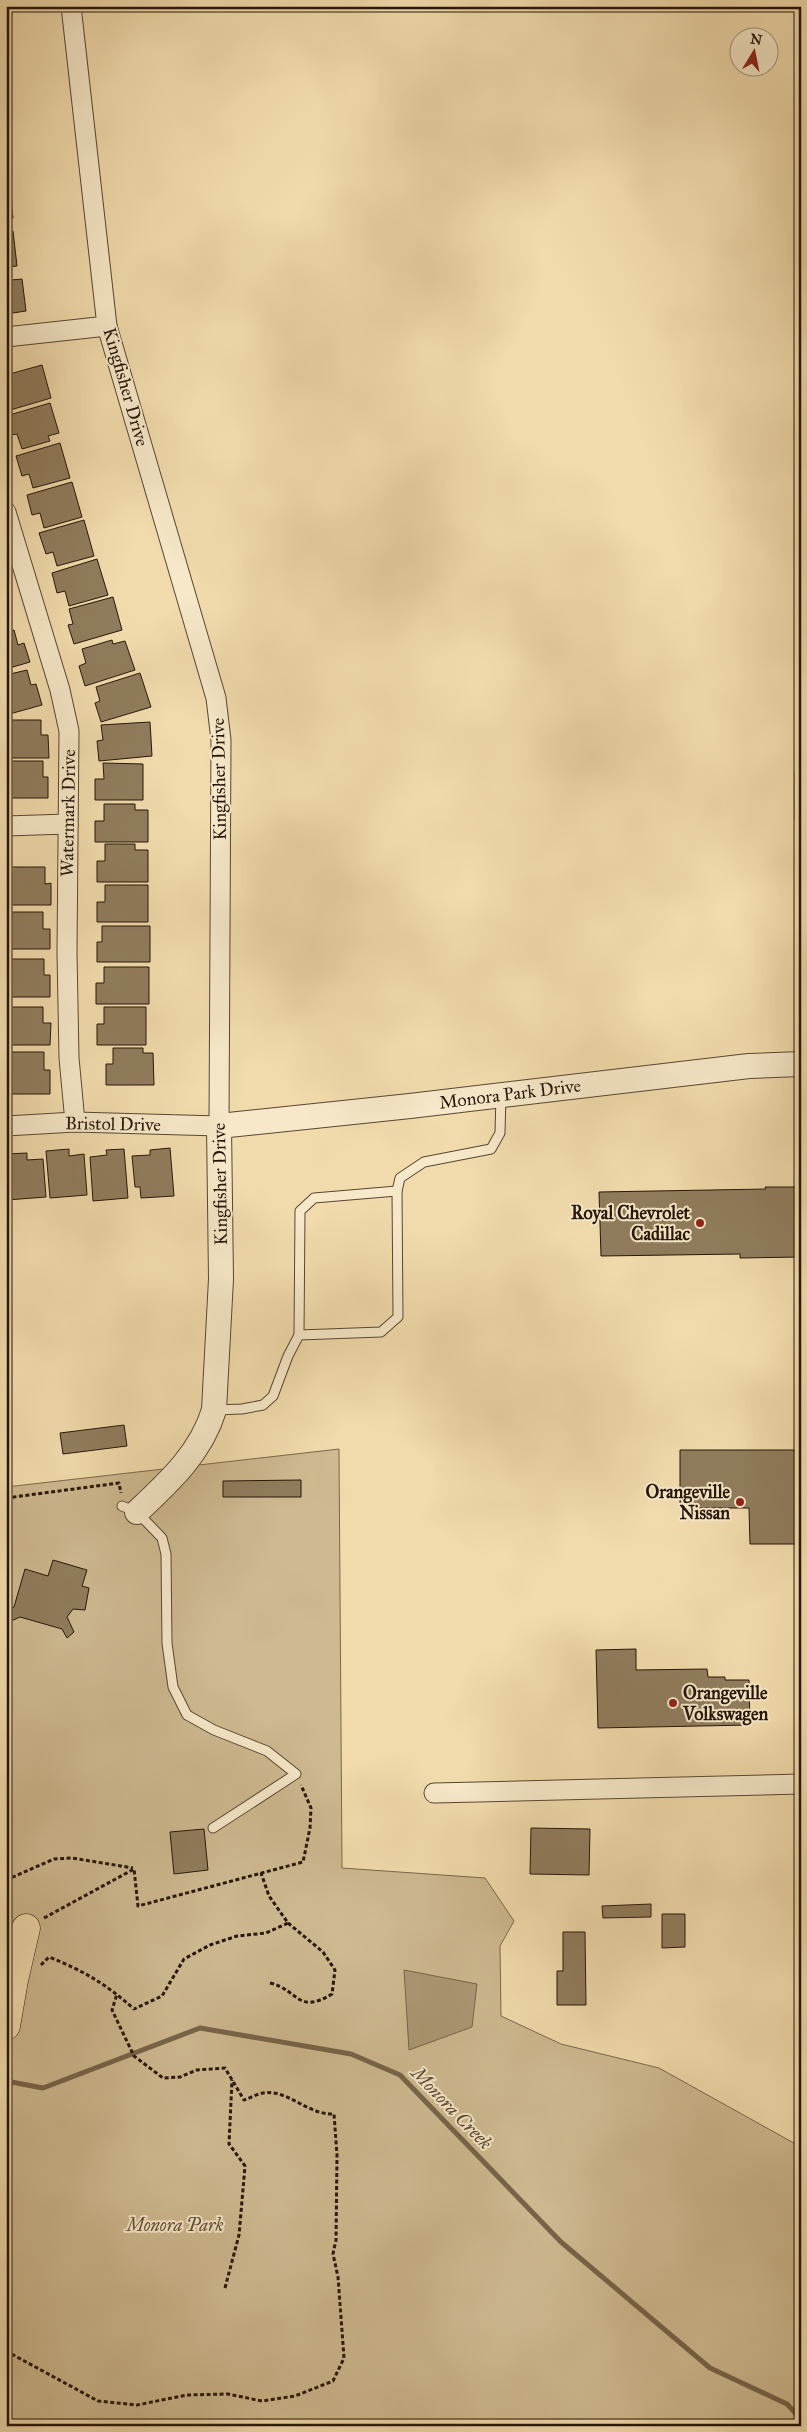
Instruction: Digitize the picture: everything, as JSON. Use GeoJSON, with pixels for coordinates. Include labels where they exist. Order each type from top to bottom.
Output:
{"type":"FeatureCollection","features":[{"type":"Feature","properties":{"kind":"highway"},"geometry":{"type":"LineString","coordinates":[[6,2026],[26,1928]]}},
{"type":"Feature","properties":{"kind":"street","name":"Kingfisher Drive"},"geometry":{"type":"LineString","coordinates":[[71,6],[107,326],[216,698],[221,740],[219,1126],[221,1279],[214,1410],[209,1426],[195,1451],[180,1470],[130,1509]]}},
{"type":"Feature","properties":{"kind":"street"},"geometry":{"type":"LineString","coordinates":[[6,337],[107,326]]}},
{"type":"Feature","properties":{"kind":"street","name":"Watermark Drive"},"geometry":{"type":"LineString","coordinates":[[6,512],[60,690],[69,731],[69,1058],[75,1122]]}},
{"type":"Feature","properties":{"kind":"street"},"geometry":{"type":"LineString","coordinates":[[6,826],[68,824]]}},
{"type":"Feature","properties":{"kind":"street","name":"Monora Park Drive"},"geometry":{"type":"LineString","coordinates":[[219,1126],[749,1066],[801,1064]]}},
{"type":"Feature","properties":{"kind":"street","name":"Bristol Drive"},"geometry":{"type":"LineString","coordinates":[[6,1126],[75,1122],[219,1126]]}},
{"type":"Feature","properties":{"kind":"street"},"geometry":{"type":"LineString","coordinates":[[434,1793],[801,1784]]}},
{"type":"Feature","properties":{"kind":"lane"},"geometry":{"type":"LineString","coordinates":[[300,1336],[381,1332],[398,1317],[397,1191],[400,1178],[424,1162],[491,1149],[500,1133],[501,1095]]}},
{"type":"Feature","properties":{"kind":"lane"},"geometry":{"type":"LineString","coordinates":[[214,1410],[242,1409],[263,1405],[273,1396],[288,1356],[300,1336],[300,1211],[314,1198],[397,1191]]}},
{"type":"Feature","properties":{"kind":"lane"},"geometry":{"type":"LineString","coordinates":[[130,1509],[162,1538],[166,1554],[167,1643],[173,1687],[187,1715],[214,1730],[267,1751],[296,1774],[213,1828]]}},
{"type":"Feature","properties":{"kind":"path"},"geometry":{"type":"LineString","coordinates":[[6,1498],[119,1483],[130,1509]]}},
{"type":"Feature","properties":{"kind":"path"},"geometry":{"type":"LineString","coordinates":[[134,1868],[138,1906],[303,1862],[310,1828],[311,1808],[296,1774]]}},
{"type":"Feature","properties":{"kind":"path"},"geometry":{"type":"LineString","coordinates":[[6,1880],[54,1859],[72,1858],[134,1868]]}},
{"type":"Feature","properties":{"kind":"path"},"geometry":{"type":"LineString","coordinates":[[26,1928],[134,1868]]}},
{"type":"Feature","properties":{"kind":"path"},"geometry":{"type":"LineString","coordinates":[[261,1873],[269,1896],[288,1923],[323,1952],[335,1970],[332,1994],[318,2002],[300,2002],[282,1986],[270,1983]]}},
{"type":"Feature","properties":{"kind":"path"},"geometry":{"type":"LineString","coordinates":[[14,1980],[35,1971],[49,1957],[106,1984],[134,2009],[162,1996],[184,1960],[210,1945],[237,1936],[266,1933],[288,1923]]}},
{"type":"Feature","properties":{"kind":"path"},"geometry":{"type":"LineString","coordinates":[[6,2351],[98,2401],[137,2406],[187,2395],[228,2394],[262,2401],[295,2396],[334,2381],[344,2358],[338,2277],[333,2254],[336,2240],[337,2155],[334,2114],[322,2114],[299,2105],[285,2096],[275,2094],[264,2093],[244,2100],[224,2068],[197,2070],[180,2077],[163,2078],[134,2056],[112,2010],[117,1994]]}},
{"type":"Feature","properties":{"kind":"path"},"geometry":{"type":"LineString","coordinates":[[225,2288],[239,2234],[245,2166],[228,2144],[232,2080]]}},
{"type":"Feature","properties":{"kind":"green space","name":"Monora Park"},"geometry":{"type":"Polygon","coordinates":[[[339,1449],[342,1868],[485,1878],[514,1921],[500,1946],[501,2016],[561,2044],[659,2068],[801,2147],[801,2426],[6,2426],[6,1487],[339,1449]]]}},
{"type":"Feature","properties":{"kind":"shaded area"},"geometry":{"type":"Polygon","coordinates":[[[404,1970],[477,1984],[472,2027],[409,2050],[404,1970]]]}},
{"type":"Feature","properties":{"kind":"building"},"geometry":{"type":"Polygon","coordinates":[[[6,184],[9,184],[13,218],[6,219],[6,184]]]}},
{"type":"Feature","properties":{"kind":"building"},"geometry":{"type":"Polygon","coordinates":[[[13,231],[17,266],[6,267],[6,232],[13,231]]]}},
{"type":"Feature","properties":{"kind":"building"},"geometry":{"type":"Polygon","coordinates":[[[10,274],[11,280],[22,279],[26,311],[6,314],[6,275],[10,274]]]}},
{"type":"Feature","properties":{"kind":"building"},"geometry":{"type":"Polygon","coordinates":[[[42,365],[51,398],[7,411],[6,375],[42,365]]]}},
{"type":"Feature","properties":{"kind":"building"},"geometry":{"type":"Polygon","coordinates":[[[50,403],[59,433],[48,436],[50,441],[22,449],[17,434],[11,435],[6,416],[50,403]]]}},
{"type":"Feature","properties":{"kind":"building"},"geometry":{"type":"Polygon","coordinates":[[[60,443],[70,478],[33,488],[29,474],[22,476],[16,456],[60,443]]]}},
{"type":"Feature","properties":{"kind":"building"},"geometry":{"type":"Polygon","coordinates":[[[72,482],[82,517],[44,528],[40,513],[32,515],[27,495],[72,482]]]}},
{"type":"Feature","properties":{"kind":"building"},"geometry":{"type":"Polygon","coordinates":[[[84,520],[94,556],[57,566],[53,552],[46,554],[39,533],[84,520]]]}},
{"type":"Feature","properties":{"kind":"building"},"geometry":{"type":"Polygon","coordinates":[[[97,559],[108,595],[69,606],[65,591],[57,593],[52,573],[97,559]]]}},
{"type":"Feature","properties":{"kind":"building"},"geometry":{"type":"Polygon","coordinates":[[[7,588],[12,606],[8,607],[12,623],[6,625],[7,588]]]}},
{"type":"Feature","properties":{"kind":"building"},"geometry":{"type":"Polygon","coordinates":[[[113,597],[122,630],[74,644],[68,625],[73,624],[69,609],[113,597]]]}},
{"type":"Feature","properties":{"kind":"building"},"geometry":{"type":"Polygon","coordinates":[[[14,630],[18,645],[24,643],[30,662],[6,669],[6,632],[14,630]]]}},
{"type":"Feature","properties":{"kind":"building"},"geometry":{"type":"Polygon","coordinates":[[[112,640],[113,644],[125,641],[135,670],[85,686],[79,666],[86,663],[82,649],[112,640]]]}},
{"type":"Feature","properties":{"kind":"building"},"geometry":{"type":"Polygon","coordinates":[[[27,670],[31,685],[36,684],[42,705],[6,715],[6,675],[27,670]]]}},
{"type":"Feature","properties":{"kind":"building"},"geometry":{"type":"Polygon","coordinates":[[[140,673],[151,707],[101,722],[95,703],[100,701],[96,687],[140,673]]]}},
{"type":"Feature","properties":{"kind":"building"},"geometry":{"type":"Polygon","coordinates":[[[6,720],[41,720],[41,735],[48,735],[49,758],[6,758],[6,720]]]}},
{"type":"Feature","properties":{"kind":"building"},"geometry":{"type":"Polygon","coordinates":[[[150,722],[152,756],[99,761],[97,741],[103,740],[101,725],[150,722]]]}},
{"type":"Feature","properties":{"kind":"building"},"geometry":{"type":"Polygon","coordinates":[[[6,761],[43,761],[43,777],[48,777],[48,798],[6,798],[6,761]]]}},
{"type":"Feature","properties":{"kind":"building"},"geometry":{"type":"Polygon","coordinates":[[[103,763],[143,764],[143,800],[95,800],[95,779],[104,779],[103,763]]]}},
{"type":"Feature","properties":{"kind":"building"},"geometry":{"type":"Polygon","coordinates":[[[795,772],[801,772],[801,819],[795,819],[795,772]]]}},
{"type":"Feature","properties":{"kind":"building"},"geometry":{"type":"Polygon","coordinates":[[[104,804],[135,804],[135,810],[148,810],[148,842],[95,842],[95,821],[104,821],[104,804]]]}},
{"type":"Feature","properties":{"kind":"building"},"geometry":{"type":"Polygon","coordinates":[[[105,844],[135,844],[135,850],[148,850],[148,882],[97,882],[97,861],[105,861],[105,844]]]}},
{"type":"Feature","properties":{"kind":"building"},"geometry":{"type":"Polygon","coordinates":[[[9,867],[45,867],[45,884],[51,883],[51,905],[6,905],[9,867]]]}},
{"type":"Feature","properties":{"kind":"building"},"geometry":{"type":"Polygon","coordinates":[[[105,885],[148,885],[148,922],[97,922],[97,902],[105,902],[105,885]]]}},
{"type":"Feature","properties":{"kind":"building"},"geometry":{"type":"Polygon","coordinates":[[[12,912],[43,912],[43,929],[50,929],[50,949],[6,949],[6,918],[12,918],[12,912]]]}},
{"type":"Feature","properties":{"kind":"building"},"geometry":{"type":"Polygon","coordinates":[[[102,926],[150,926],[150,962],[97,962],[97,942],[102,942],[102,926]]]}},
{"type":"Feature","properties":{"kind":"building"},"geometry":{"type":"Polygon","coordinates":[[[6,959],[44,959],[44,975],[50,975],[50,997],[6,997],[6,959]]]}},
{"type":"Feature","properties":{"kind":"building"},"geometry":{"type":"Polygon","coordinates":[[[104,967],[149,967],[149,1004],[96,1004],[96,983],[104,983],[104,967]]]}},
{"type":"Feature","properties":{"kind":"building"},"geometry":{"type":"Polygon","coordinates":[[[6,1007],[43,1007],[43,1023],[51,1023],[50,1045],[6,1045],[6,1007]]]}},
{"type":"Feature","properties":{"kind":"building"},"geometry":{"type":"Polygon","coordinates":[[[104,1007],[146,1007],[146,1045],[97,1045],[97,1024],[104,1024],[104,1007]]]}},
{"type":"Feature","properties":{"kind":"building"},"geometry":{"type":"Polygon","coordinates":[[[113,1048],[143,1048],[143,1053],[153,1053],[154,1085],[106,1085],[106,1064],[113,1064],[113,1048]]]}},
{"type":"Feature","properties":{"kind":"building"},"geometry":{"type":"Polygon","coordinates":[[[6,1052],[44,1052],[44,1070],[50,1070],[50,1094],[6,1094],[6,1052]]]}},
{"type":"Feature","properties":{"kind":"building"},"geometry":{"type":"Polygon","coordinates":[[[170,1148],[174,1196],[141,1198],[140,1187],[135,1187],[132,1156],[150,1155],[150,1150],[170,1148]]]}},
{"type":"Feature","properties":{"kind":"building"},"geometry":{"type":"Polygon","coordinates":[[[69,1149],[69,1156],[84,1154],[87,1195],[50,1198],[46,1151],[69,1149]]]}},
{"type":"Feature","properties":{"kind":"building"},"geometry":{"type":"Polygon","coordinates":[[[124,1149],[128,1198],[93,1201],[90,1157],[107,1155],[106,1150],[124,1149]]]}},
{"type":"Feature","properties":{"kind":"building"},"geometry":{"type":"Polygon","coordinates":[[[27,1153],[27,1160],[43,1159],[46,1197],[7,1200],[6,1154],[27,1153]]]}},
{"type":"Feature","properties":{"kind":"building","name":"Royal Chevrolet Cadillac"},"geometry":{"type":"Polygon","coordinates":[[[765,1187],[801,1187],[801,1257],[740,1258],[740,1254],[601,1256],[599,1192],[766,1189],[765,1187]]]}},
{"type":"Feature","properties":{"kind":"building"},"geometry":{"type":"Polygon","coordinates":[[[124,1425],[127,1446],[63,1454],[60,1433],[124,1425]]]}},
{"type":"Feature","properties":{"kind":"building","name":"Orangeville Nissan"},"geometry":{"type":"Polygon","coordinates":[[[680,1450],[798,1450],[801,1544],[750,1544],[749,1508],[680,1508],[680,1450]]]}},
{"type":"Feature","properties":{"kind":"building"},"geometry":{"type":"Polygon","coordinates":[[[301,1480],[301,1497],[223,1497],[223,1481],[301,1480]]]}},
{"type":"Feature","properties":{"kind":"building"},"geometry":{"type":"Polygon","coordinates":[[[53,1560],[87,1570],[82,1586],[89,1588],[85,1610],[73,1609],[67,1617],[74,1632],[67,1638],[62,1629],[20,1617],[9,1622],[6,1615],[6,1611],[14,1607],[25,1569],[48,1576],[53,1560]]]}},
{"type":"Feature","properties":{"kind":"building","name":"Orangeville Volkswagen"},"geometry":{"type":"Polygon","coordinates":[[[636,1649],[636,1670],[707,1669],[708,1677],[725,1677],[725,1680],[749,1680],[750,1725],[598,1728],[596,1650],[636,1649]]]}},
{"type":"Feature","properties":{"kind":"building"},"geometry":{"type":"Polygon","coordinates":[[[531,1828],[590,1829],[589,1875],[530,1874],[531,1828]]]}},
{"type":"Feature","properties":{"kind":"building"},"geometry":{"type":"Polygon","coordinates":[[[204,1829],[208,1870],[174,1874],[170,1832],[204,1829]]]}},
{"type":"Feature","properties":{"kind":"building"},"geometry":{"type":"Polygon","coordinates":[[[651,1904],[651,1917],[603,1918],[602,1906],[651,1904]]]}},
{"type":"Feature","properties":{"kind":"building"},"geometry":{"type":"Polygon","coordinates":[[[662,1914],[685,1914],[685,1947],[662,1948],[662,1914]]]}},
{"type":"Feature","properties":{"kind":"building"},"geometry":{"type":"Polygon","coordinates":[[[563,1932],[585,1932],[586,2005],[557,2005],[557,1971],[563,1971],[563,1932]]]}},
{"type":"Feature","properties":{"kind":"waterway","name":"Monora Creek"},"geometry":{"type":"LineString","coordinates":[[6,2081],[43,2088],[200,2028],[351,2054],[400,2075],[561,2242],[710,2368],[787,2404],[801,2419]]}},
{"type":"Feature","properties":{"kind":"place","name":"Royal Chevrolet Cadillac"},"geometry":{"type":"Point","coordinates":[700,1223]}},
{"type":"Feature","properties":{"kind":"place","name":"Orangeville Nissan"},"geometry":{"type":"Point","coordinates":[740,1502]}},
{"type":"Feature","properties":{"kind":"place","name":"Orangeville Volkswagen"},"geometry":{"type":"Point","coordinates":[673,1703]}}]}
